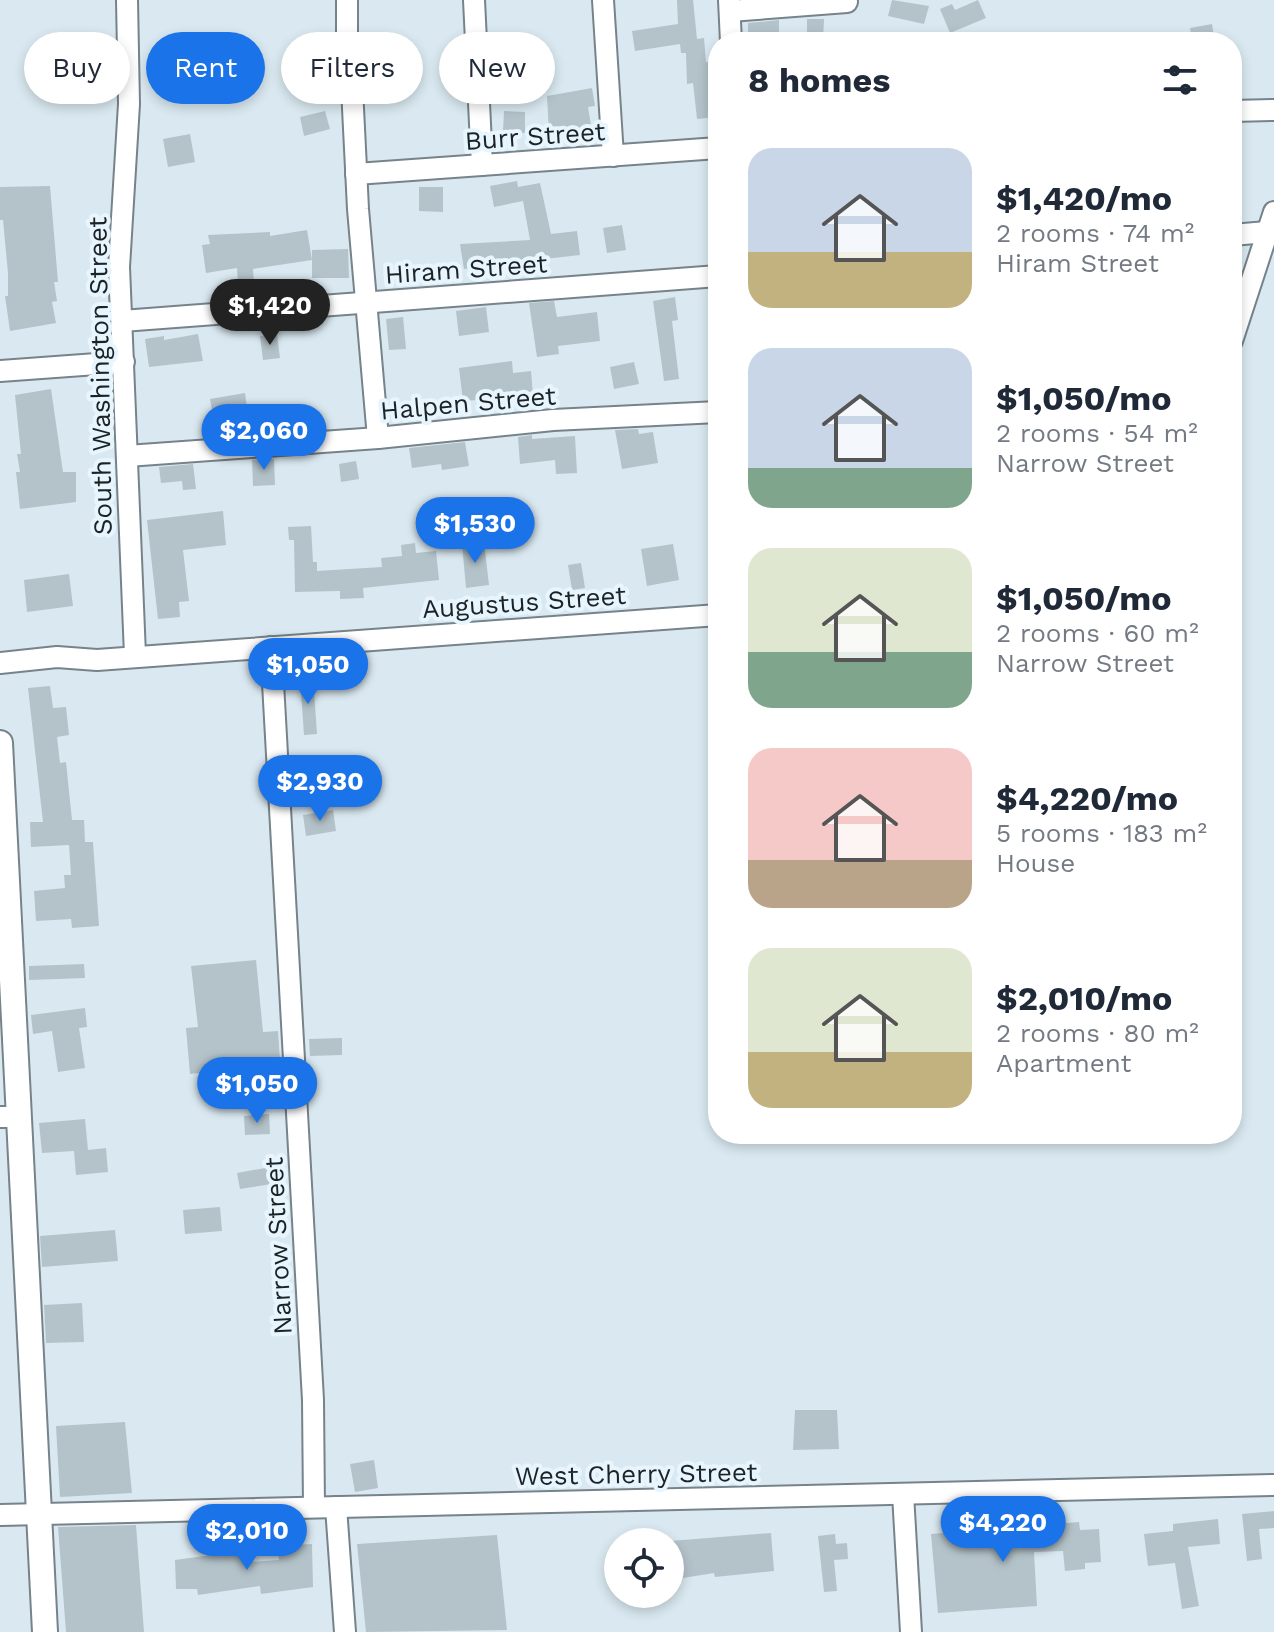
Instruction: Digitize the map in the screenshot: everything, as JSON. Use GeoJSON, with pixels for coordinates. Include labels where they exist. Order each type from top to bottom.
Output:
{"type":"FeatureCollection","features":[{"type":"Feature","properties":{"kind":"street","name":"South Washington Street"},"geometry":{"type":"LineString","coordinates":[[127,0],[129,104],[119,253],[135,655]]}},
{"type":"Feature","properties":{"kind":"street"},"geometry":{"type":"LineString","coordinates":[[347,0],[347,49],[378,438]]}},
{"type":"Feature","properties":{"kind":"street"},"geometry":{"type":"LineString","coordinates":[[474,0],[482,165]]}},
{"type":"Feature","properties":{"kind":"street"},"geometry":{"type":"LineString","coordinates":[[603,0],[613,156]]}},
{"type":"Feature","properties":{"kind":"street"},"geometry":{"type":"LineString","coordinates":[[731,32],[730,6],[847,2]]}},
{"type":"Feature","properties":{"kind":"street"},"geometry":{"type":"LineString","coordinates":[[1242,111],[1274,110]]}},
{"type":"Feature","properties":{"kind":"street","name":"Burr Street"},"geometry":{"type":"LineString","coordinates":[[356,174],[708,149]]}},
{"type":"Feature","properties":{"kind":"street"},"geometry":{"type":"LineString","coordinates":[[1242,310],[1274,212]]}},
{"type":"Feature","properties":{"kind":"street"},"geometry":{"type":"LineString","coordinates":[[1242,234],[1267,232]]}},
{"type":"Feature","properties":{"kind":"street","name":"Hiram Street"},"geometry":{"type":"LineString","coordinates":[[122,321],[215,311],[366,303],[708,277]]}},
{"type":"Feature","properties":{"kind":"street"},"geometry":{"type":"LineString","coordinates":[[0,371],[124,362]]}},
{"type":"Feature","properties":{"kind":"street","name":"Halpen Street"},"geometry":{"type":"LineString","coordinates":[[127,456],[378,438],[540,421],[708,413]]}},
{"type":"Feature","properties":{"kind":"street","name":"Augustus Street"},"geometry":{"type":"LineString","coordinates":[[0,663],[57,657],[97,660],[708,616]]}},
{"type":"Feature","properties":{"kind":"street","name":"Narrow Street"},"geometry":{"type":"LineString","coordinates":[[271,647],[311,1371],[314,1507]]}},
{"type":"Feature","properties":{"kind":"street"},"geometry":{"type":"LineString","coordinates":[[0,743],[9,1117],[45,1632]]}},
{"type":"Feature","properties":{"kind":"street","name":"West Cherry Street"},"geometry":{"type":"LineString","coordinates":[[0,1515],[1274,1485]]}},
{"type":"Feature","properties":{"kind":"street"},"geometry":{"type":"LineString","coordinates":[[903,1494],[911,1632]]}},
{"type":"Feature","properties":{"kind":"street"},"geometry":{"type":"LineString","coordinates":[[336,1507],[345,1632]]}},
{"type":"Feature","properties":{"kind":"building"},"geometry":{"type":"Polygon","coordinates":[[[677,0],[693,0],[697,39],[704,38],[708,62],[708,118],[697,119],[693,83],[687,84],[686,53],[681,53],[680,44],[635,51],[632,31],[678,24],[677,0]]]}},
{"type":"Feature","properties":{"kind":"building"},"geometry":{"type":"Polygon","coordinates":[[[892,0],[929,6],[924,24],[888,16],[892,0]]]}},
{"type":"Feature","properties":{"kind":"building"},"geometry":{"type":"Polygon","coordinates":[[[978,0],[986,18],[950,32],[940,9],[952,4],[955,10],[978,0]]]}},
{"type":"Feature","properties":{"kind":"building"},"geometry":{"type":"Polygon","coordinates":[[[807,19],[824,19],[823,32],[807,32],[807,19]]]}},
{"type":"Feature","properties":{"kind":"building"},"geometry":{"type":"Polygon","coordinates":[[[779,20],[779,32],[748,32],[748,23],[779,20]]]}},
{"type":"Feature","properties":{"kind":"building"},"geometry":{"type":"Polygon","coordinates":[[[1212,24],[1213,32],[1191,32],[1190,28],[1212,24]]]}},
{"type":"Feature","properties":{"kind":"building"},"geometry":{"type":"Polygon","coordinates":[[[592,88],[595,106],[588,107],[592,131],[573,135],[549,133],[547,104],[555,104],[555,95],[592,88]]]}},
{"type":"Feature","properties":{"kind":"building"},"geometry":{"type":"Polygon","coordinates":[[[325,111],[330,129],[304,136],[300,117],[325,111]]]}},
{"type":"Feature","properties":{"kind":"building"},"geometry":{"type":"Polygon","coordinates":[[[504,111],[525,112],[525,133],[503,132],[504,111]]]}},
{"type":"Feature","properties":{"kind":"building"},"geometry":{"type":"Polygon","coordinates":[[[190,134],[195,162],[168,167],[163,139],[190,134]]]}},
{"type":"Feature","properties":{"kind":"building"},"geometry":{"type":"Polygon","coordinates":[[[517,181],[518,187],[540,183],[551,234],[577,231],[580,255],[518,262],[518,266],[493,268],[493,264],[464,269],[460,244],[530,240],[523,201],[494,207],[490,186],[517,181]]]}},
{"type":"Feature","properties":{"kind":"building"},"geometry":{"type":"Polygon","coordinates":[[[50,186],[58,282],[54,282],[57,301],[52,302],[56,323],[10,331],[5,296],[8,296],[8,273],[3,220],[0,220],[0,187],[50,186]]]}},
{"type":"Feature","properties":{"kind":"building"},"geometry":{"type":"Polygon","coordinates":[[[419,187],[443,187],[443,212],[419,211],[419,187]]]}},
{"type":"Feature","properties":{"kind":"building"},"geometry":{"type":"Polygon","coordinates":[[[622,225],[626,250],[607,253],[603,228],[622,225]]]}},
{"type":"Feature","properties":{"kind":"building"},"geometry":{"type":"Polygon","coordinates":[[[307,230],[312,260],[253,269],[254,284],[238,285],[237,268],[206,273],[202,245],[210,244],[208,235],[270,232],[270,236],[307,230]]]}},
{"type":"Feature","properties":{"kind":"building"},"geometry":{"type":"Polygon","coordinates":[[[348,249],[349,278],[312,278],[312,250],[348,249]]]}},
{"type":"Feature","properties":{"kind":"building"},"geometry":{"type":"Polygon","coordinates":[[[675,297],[678,320],[672,321],[679,379],[664,381],[653,301],[675,297]]]}},
{"type":"Feature","properties":{"kind":"building"},"geometry":{"type":"Polygon","coordinates":[[[554,301],[557,317],[597,312],[600,341],[558,346],[559,354],[537,357],[529,303],[554,301]]]}},
{"type":"Feature","properties":{"kind":"building"},"geometry":{"type":"Polygon","coordinates":[[[486,307],[489,332],[459,336],[456,311],[486,307]]]}},
{"type":"Feature","properties":{"kind":"building"},"geometry":{"type":"Polygon","coordinates":[[[403,317],[406,349],[389,350],[386,319],[403,317]]]}},
{"type":"Feature","properties":{"kind":"building"},"geometry":{"type":"Polygon","coordinates":[[[198,334],[203,361],[149,367],[145,339],[164,336],[164,340],[198,334]]]}},
{"type":"Feature","properties":{"kind":"building"},"geometry":{"type":"Polygon","coordinates":[[[277,334],[280,358],[263,360],[260,336],[277,334]]]}},
{"type":"Feature","properties":{"kind":"building"},"geometry":{"type":"Polygon","coordinates":[[[512,361],[513,373],[531,371],[533,396],[463,401],[459,368],[512,361]]]}},
{"type":"Feature","properties":{"kind":"building"},"geometry":{"type":"Polygon","coordinates":[[[634,362],[639,384],[614,389],[610,367],[634,362]]]}},
{"type":"Feature","properties":{"kind":"building"},"geometry":{"type":"Polygon","coordinates":[[[51,389],[63,472],[76,472],[76,502],[20,509],[16,472],[20,472],[17,454],[21,454],[15,395],[51,389]]]}},
{"type":"Feature","properties":{"kind":"building"},"geometry":{"type":"Polygon","coordinates":[[[245,393],[248,415],[214,420],[210,399],[245,393]]]}},
{"type":"Feature","properties":{"kind":"building"},"geometry":{"type":"Polygon","coordinates":[[[638,429],[639,434],[653,432],[658,463],[622,469],[615,430],[638,429]]]}},
{"type":"Feature","properties":{"kind":"building"},"geometry":{"type":"Polygon","coordinates":[[[532,435],[532,439],[575,436],[577,473],[556,474],[555,460],[520,464],[518,437],[532,435]]]}},
{"type":"Feature","properties":{"kind":"building"},"geometry":{"type":"Polygon","coordinates":[[[465,442],[469,466],[442,470],[441,464],[412,468],[409,448],[465,442]]]}},
{"type":"Feature","properties":{"kind":"building"},"geometry":{"type":"Polygon","coordinates":[[[274,459],[275,485],[253,486],[252,460],[274,459]]]}},
{"type":"Feature","properties":{"kind":"building"},"geometry":{"type":"Polygon","coordinates":[[[356,461],[359,479],[341,482],[339,464],[356,461]]]}},
{"type":"Feature","properties":{"kind":"building"},"geometry":{"type":"Polygon","coordinates":[[[193,464],[196,489],[183,490],[182,481],[161,483],[159,467],[193,464]]]}},
{"type":"Feature","properties":{"kind":"building"},"geometry":{"type":"Polygon","coordinates":[[[223,511],[226,545],[183,550],[189,601],[179,602],[180,617],[158,619],[147,520],[223,511]]]}},
{"type":"Feature","properties":{"kind":"building"},"geometry":{"type":"Polygon","coordinates":[[[311,526],[313,562],[317,562],[317,571],[382,567],[381,558],[402,556],[401,545],[415,543],[416,553],[436,551],[439,580],[363,588],[364,598],[340,599],[340,591],[295,592],[294,540],[289,540],[288,527],[311,526]]]}},
{"type":"Feature","properties":{"kind":"building"},"geometry":{"type":"Polygon","coordinates":[[[484,542],[489,585],[466,588],[462,544],[484,542]]]}},
{"type":"Feature","properties":{"kind":"building"},"geometry":{"type":"Polygon","coordinates":[[[673,544],[679,580],[647,586],[641,549],[673,544]]]}},
{"type":"Feature","properties":{"kind":"building"},"geometry":{"type":"Polygon","coordinates":[[[581,563],[585,588],[572,590],[568,565],[581,563]]]}},
{"type":"Feature","properties":{"kind":"building"},"geometry":{"type":"Polygon","coordinates":[[[69,574],[73,606],[27,612],[24,580],[69,574]]]}},
{"type":"Feature","properties":{"kind":"building"},"geometry":{"type":"Polygon","coordinates":[[[313,676],[317,734],[304,735],[300,677],[313,676]]]}},
{"type":"Feature","properties":{"kind":"building"},"geometry":{"type":"Polygon","coordinates":[[[50,686],[53,708],[66,707],[69,735],[57,737],[60,763],[66,762],[72,820],[84,820],[85,842],[93,842],[99,926],[72,928],[71,919],[36,921],[34,891],[65,888],[64,875],[71,875],[69,845],[31,847],[30,822],[43,822],[28,688],[50,686]]]}},
{"type":"Feature","properties":{"kind":"building"},"geometry":{"type":"Polygon","coordinates":[[[333,810],[336,831],[306,836],[303,815],[333,810]]]}},
{"type":"Feature","properties":{"kind":"building"},"geometry":{"type":"Polygon","coordinates":[[[256,960],[263,1032],[278,1031],[280,1061],[217,1066],[217,1071],[190,1074],[186,1028],[198,1027],[191,966],[256,960]]]}},
{"type":"Feature","properties":{"kind":"building"},"geometry":{"type":"Polygon","coordinates":[[[84,964],[85,978],[29,980],[29,966],[84,964]]]}},
{"type":"Feature","properties":{"kind":"building"},"geometry":{"type":"Polygon","coordinates":[[[85,1008],[87,1027],[79,1028],[85,1068],[58,1072],[52,1031],[33,1034],[31,1015],[85,1008]]]}},
{"type":"Feature","properties":{"kind":"building"},"geometry":{"type":"Polygon","coordinates":[[[342,1038],[342,1055],[310,1056],[309,1039],[342,1038]]]}},
{"type":"Feature","properties":{"kind":"building"},"geometry":{"type":"Polygon","coordinates":[[[269,1114],[270,1134],[245,1135],[244,1116],[269,1114]]]}},
{"type":"Feature","properties":{"kind":"building"},"geometry":{"type":"Polygon","coordinates":[[[85,1119],[88,1150],[106,1148],[108,1172],[76,1175],[74,1151],[42,1153],[39,1123],[85,1119]]]}},
{"type":"Feature","properties":{"kind":"building"},"geometry":{"type":"Polygon","coordinates":[[[282,1165],[284,1182],[240,1189],[237,1173],[282,1165]]]}},
{"type":"Feature","properties":{"kind":"building"},"geometry":{"type":"Polygon","coordinates":[[[220,1207],[222,1231],[185,1234],[183,1210],[220,1207]]]}},
{"type":"Feature","properties":{"kind":"building"},"geometry":{"type":"Polygon","coordinates":[[[115,1230],[118,1261],[42,1267],[40,1236],[115,1230]]]}},
{"type":"Feature","properties":{"kind":"building"},"geometry":{"type":"Polygon","coordinates":[[[82,1303],[84,1342],[46,1343],[44,1305],[82,1303]]]}},
{"type":"Feature","properties":{"kind":"building"},"geometry":{"type":"Polygon","coordinates":[[[795,1410],[837,1410],[839,1449],[793,1450],[795,1410]]]}},
{"type":"Feature","properties":{"kind":"building"},"geometry":{"type":"Polygon","coordinates":[[[125,1422],[132,1493],[60,1497],[56,1426],[125,1422]]]}},
{"type":"Feature","properties":{"kind":"building"},"geometry":{"type":"Polygon","coordinates":[[[374,1460],[378,1488],[355,1492],[350,1464],[374,1460]]]}},
{"type":"Feature","properties":{"kind":"building"},"geometry":{"type":"Polygon","coordinates":[[[1274,1511],[1274,1528],[1259,1529],[1262,1559],[1247,1561],[1242,1514],[1274,1511]]]}},
{"type":"Feature","properties":{"kind":"building"},"geometry":{"type":"Polygon","coordinates":[[[1218,1519],[1220,1544],[1188,1547],[1199,1606],[1182,1609],[1175,1563],[1148,1566],[1144,1534],[1173,1531],[1173,1524],[1218,1519]]]}},
{"type":"Feature","properties":{"kind":"building"},"geometry":{"type":"Polygon","coordinates":[[[1079,1522],[1080,1530],[1099,1529],[1101,1562],[1085,1563],[1085,1569],[1065,1571],[1063,1551],[1034,1552],[1037,1606],[938,1613],[931,1534],[1079,1522]]]}},
{"type":"Feature","properties":{"kind":"building"},"geometry":{"type":"Polygon","coordinates":[[[136,1525],[144,1632],[66,1632],[58,1527],[136,1525]]]}},
{"type":"Feature","properties":{"kind":"building"},"geometry":{"type":"Polygon","coordinates":[[[771,1533],[774,1571],[715,1577],[714,1573],[684,1578],[684,1540],[771,1533]]]}},
{"type":"Feature","properties":{"kind":"building"},"geometry":{"type":"Polygon","coordinates":[[[835,1534],[836,1544],[847,1543],[848,1559],[834,1560],[837,1591],[824,1592],[818,1536],[835,1534]]]}},
{"type":"Feature","properties":{"kind":"building"},"geometry":{"type":"Polygon","coordinates":[[[497,1535],[507,1630],[366,1632],[357,1544],[497,1535]]]}},
{"type":"Feature","properties":{"kind":"building"},"geometry":{"type":"Polygon","coordinates":[[[312,1544],[313,1587],[261,1594],[260,1586],[198,1595],[197,1589],[176,1589],[175,1560],[248,1550],[249,1562],[279,1560],[277,1546],[312,1544]]]}}]}
